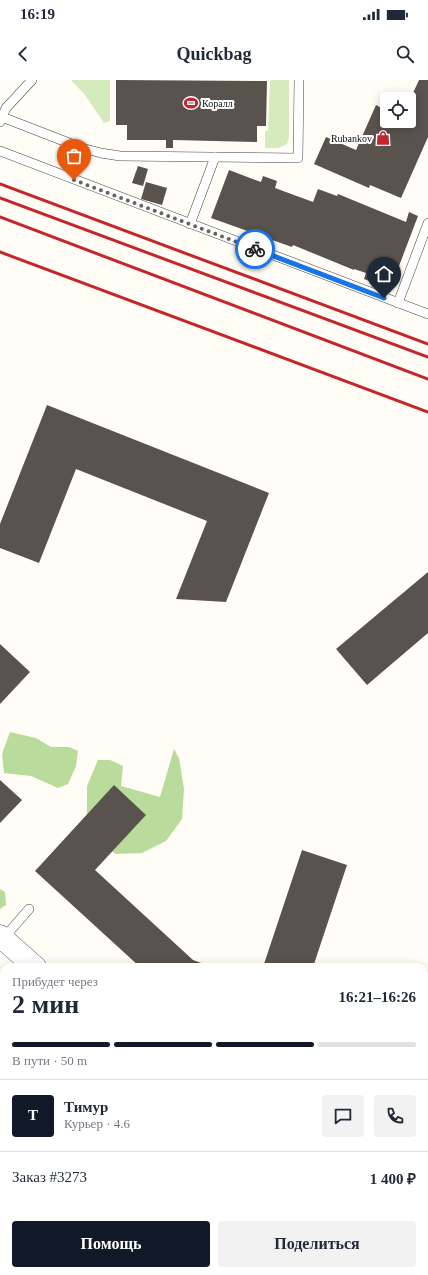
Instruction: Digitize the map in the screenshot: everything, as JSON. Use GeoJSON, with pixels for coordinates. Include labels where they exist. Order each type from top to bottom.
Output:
{"type":"FeatureCollection","features":[{"type":"Feature","properties":{"kind":"street"},"geometry":{"type":"LineString","coordinates":[[1,939],[30,963]]}},
{"type":"Feature","properties":{"kind":"lane"},"geometry":{"type":"LineString","coordinates":[[32,80],[9,104],[1,120],[100,153],[120,156],[298,158],[299,80]]}},
{"type":"Feature","properties":{"kind":"lane"},"geometry":{"type":"LineString","coordinates":[[0,151],[428,314]]}},
{"type":"Feature","properties":{"kind":"lane"},"geometry":{"type":"LineString","coordinates":[[190,224],[215,157]]}},
{"type":"Feature","properties":{"kind":"lane"},"geometry":{"type":"LineString","coordinates":[[398,303],[428,223]]}},
{"type":"Feature","properties":{"kind":"lane"},"geometry":{"type":"LineString","coordinates":[[1,939],[30,909]]}},
{"type":"Feature","properties":{"kind":"green space"},"geometry":{"type":"Polygon","coordinates":[[[71,80],[110,80],[110,121],[104,123],[85,95],[71,80]]]}},
{"type":"Feature","properties":{"kind":"green space"},"geometry":{"type":"Polygon","coordinates":[[[270,80],[289,80],[289,137],[287,144],[278,148],[265,148],[265,131],[268,131],[270,80]]]}},
{"type":"Feature","properties":{"kind":"green space"},"geometry":{"type":"Polygon","coordinates":[[[10,732],[36,738],[51,747],[69,747],[78,751],[76,766],[68,784],[58,788],[31,776],[4,773],[2,754],[10,732]]]}},
{"type":"Feature","properties":{"kind":"green space"},"geometry":{"type":"Polygon","coordinates":[[[174,749],[179,758],[184,789],[182,819],[166,841],[142,853],[116,854],[96,841],[87,824],[87,786],[98,760],[110,760],[123,766],[121,786],[160,797],[174,749]]]}},
{"type":"Feature","properties":{"kind":"green space"},"geometry":{"type":"Polygon","coordinates":[[[0,889],[5,892],[6,905],[0,909],[0,889]]]}},
{"type":"Feature","properties":{"kind":"building","name":"Коралл"},"geometry":{"type":"Polygon","coordinates":[[[116,80],[267,81],[266,126],[257,126],[257,142],[173,140],[173,148],[166,148],[166,140],[127,140],[127,125],[116,125],[116,80]]]}},
{"type":"Feature","properties":{"kind":"building"},"geometry":{"type":"Polygon","coordinates":[[[419,80],[428,80],[428,137],[401,198],[370,185],[369,188],[314,164],[326,137],[356,150],[376,105],[380,107],[380,128],[416,128],[416,92],[414,92],[419,80]]]}},
{"type":"Feature","properties":{"kind":"building"},"geometry":{"type":"Polygon","coordinates":[[[138,166],[148,169],[143,186],[132,183],[138,166]]]}},
{"type":"Feature","properties":{"kind":"building"},"geometry":{"type":"Polygon","coordinates":[[[229,170],[261,182],[263,176],[277,181],[275,188],[313,202],[318,189],[337,196],[338,194],[406,222],[409,212],[418,216],[399,266],[392,263],[383,286],[364,279],[366,273],[354,270],[293,245],[292,247],[211,218],[229,170]]]}},
{"type":"Feature","properties":{"kind":"building"},"geometry":{"type":"Polygon","coordinates":[[[146,182],[167,188],[162,205],[141,199],[146,182]]]}},
{"type":"Feature","properties":{"kind":"building"},"geometry":{"type":"Polygon","coordinates":[[[47,405],[269,493],[226,602],[176,599],[207,521],[76,469],[39,563],[0,548],[0,524],[47,405]]]}},
{"type":"Feature","properties":{"kind":"building"},"geometry":{"type":"Polygon","coordinates":[[[428,572],[428,633],[367,685],[336,649],[428,572]]]}},
{"type":"Feature","properties":{"kind":"building"},"geometry":{"type":"Polygon","coordinates":[[[0,644],[30,672],[0,704],[0,644]]]}},
{"type":"Feature","properties":{"kind":"building"},"geometry":{"type":"Polygon","coordinates":[[[0,780],[22,800],[0,823],[0,780]]]}},
{"type":"Feature","properties":{"kind":"building"},"geometry":{"type":"Polygon","coordinates":[[[114,785],[146,815],[95,870],[193,960],[201,963],[136,963],[35,871],[114,785]]]}},
{"type":"Feature","properties":{"kind":"building"},"geometry":{"type":"Polygon","coordinates":[[[302,850],[347,865],[314,963],[264,963],[302,850]]]}},
{"type":"Feature","properties":{"kind":"railway"},"geometry":{"type":"LineString","coordinates":[[0,184],[428,344]]}},
{"type":"Feature","properties":{"kind":"railway"},"geometry":{"type":"LineString","coordinates":[[0,198],[428,357]]}},
{"type":"Feature","properties":{"kind":"railway"},"geometry":{"type":"LineString","coordinates":[[0,217],[428,379]]}},
{"type":"Feature","properties":{"kind":"railway"},"geometry":{"type":"LineString","coordinates":[[0,252],[428,412]]}},
{"type":"Feature","properties":{"kind":"way so far"},"geometry":{"type":"LineString","coordinates":[[74,180],[255,249]]}},
{"type":"Feature","properties":{"kind":"place","name":"Коралл"},"geometry":{"type":"Point","coordinates":[191,103]}},
{"type":"Feature","properties":{"kind":"place","name":"Rubankov"},"geometry":{"type":"Point","coordinates":[383,138]}},
{"type":"Feature","properties":{"kind":"route"},"geometry":{"type":"LineString","coordinates":[[255,249],[384,298]]}}]}
